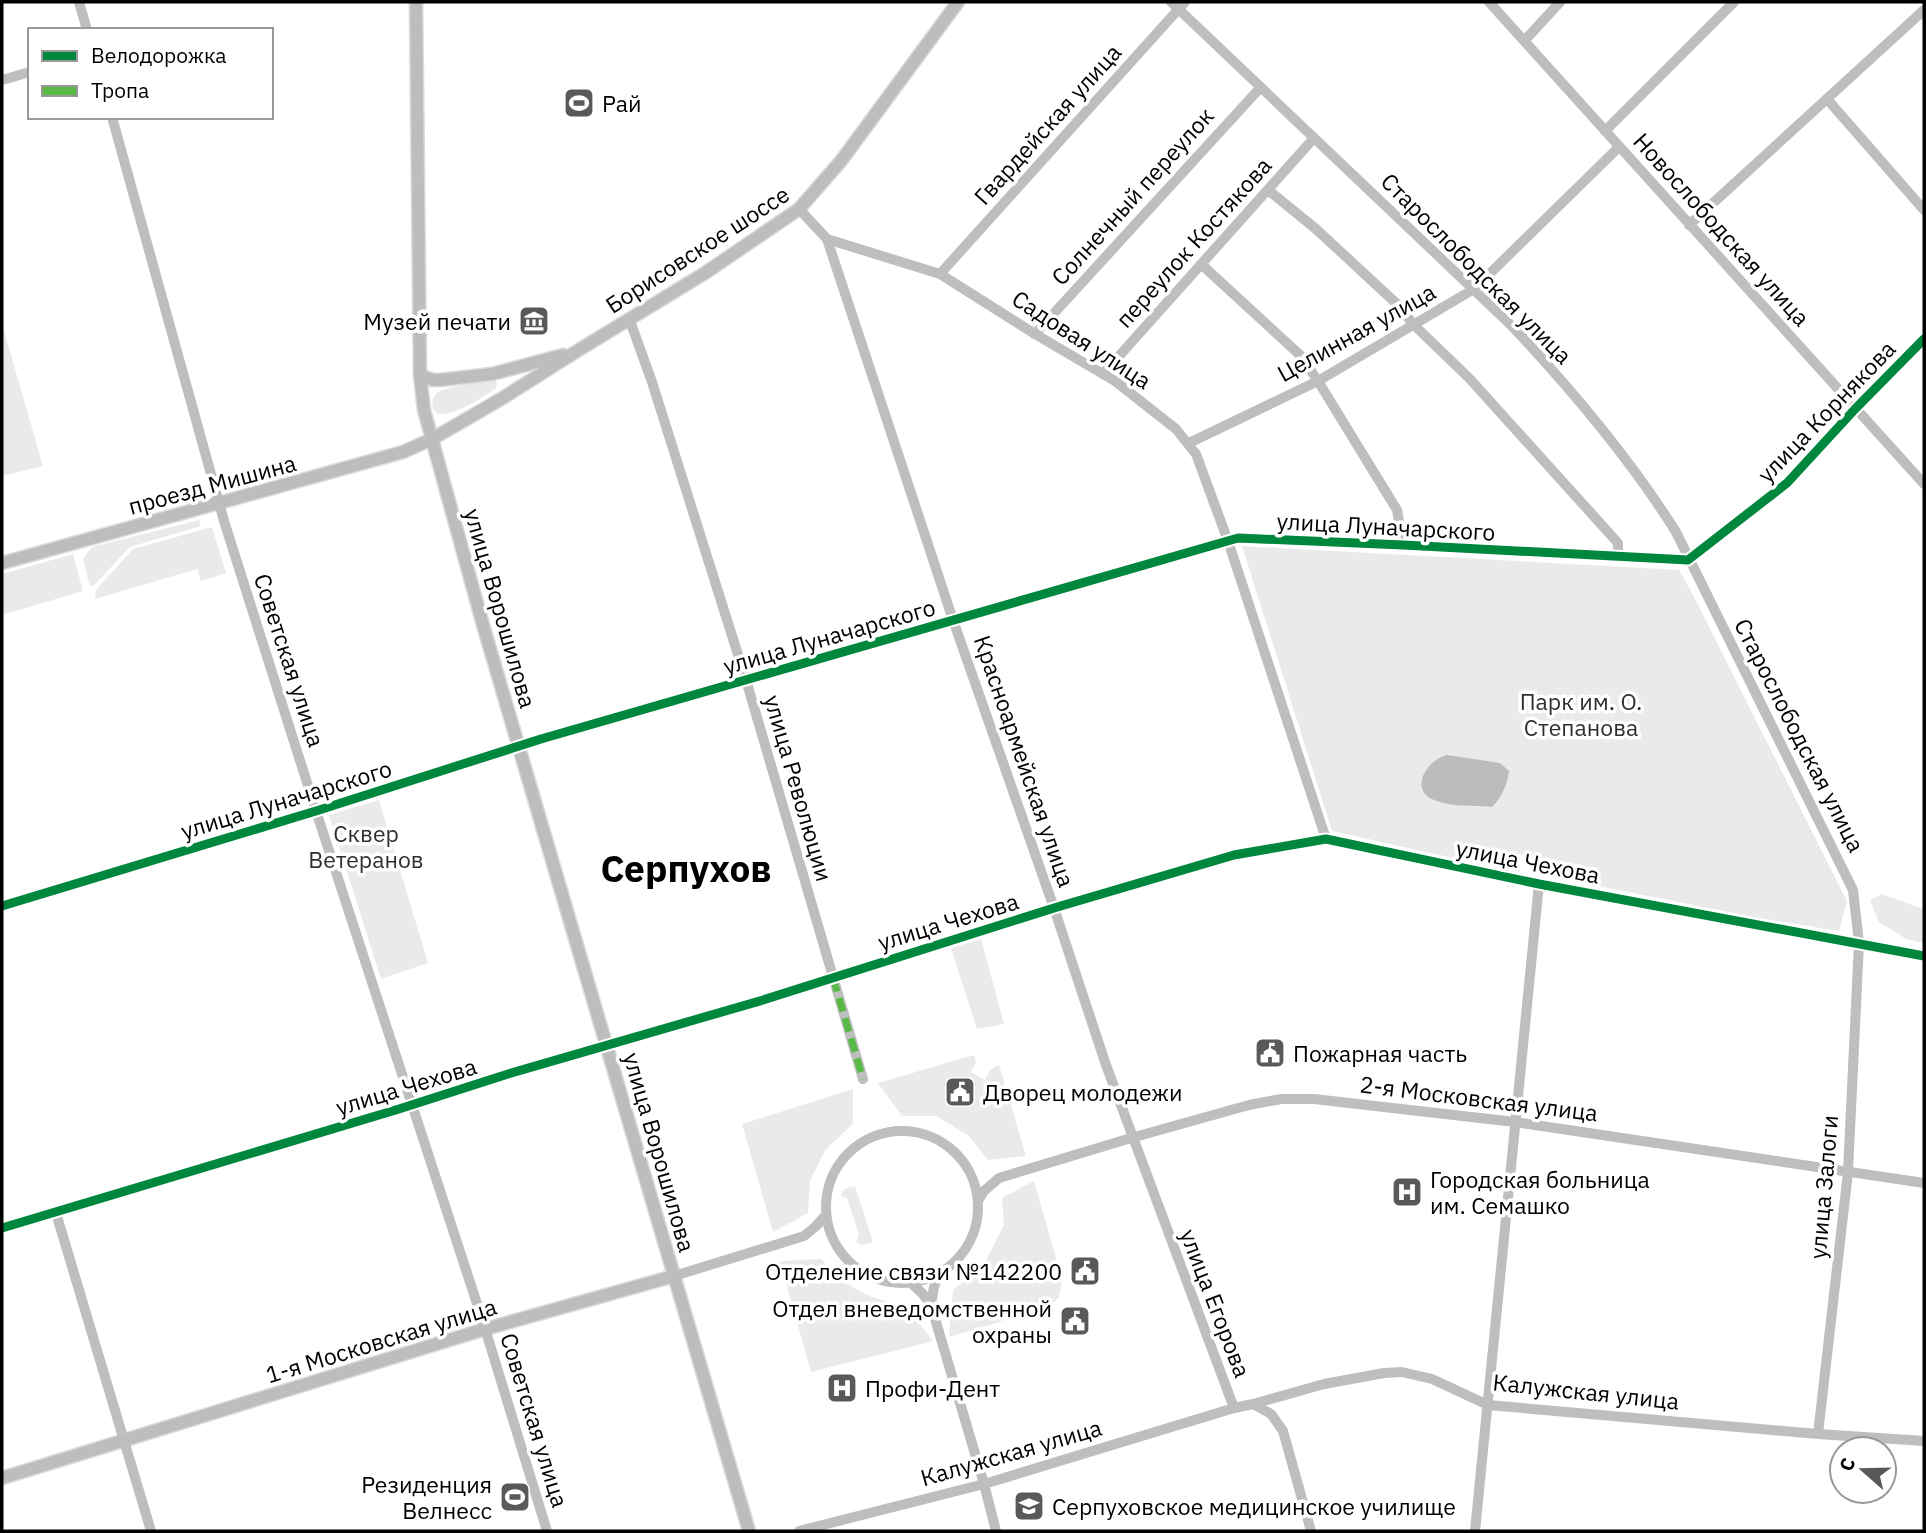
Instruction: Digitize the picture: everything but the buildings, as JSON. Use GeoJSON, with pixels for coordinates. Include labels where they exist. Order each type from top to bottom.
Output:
{"type":"FeatureCollection","features":[{"type":"Feature","properties":{"kind":"main road","name":"улица Ворошилова"},"geometry":{"type":"LineString","coordinates":[[416,2],[420,376],[424,410],[483,625],[749,1531]]}},
{"type":"Feature","properties":{"kind":"main road","name":"Борисовское шоссе"},"geometry":{"type":"LineString","coordinates":[[432,439],[705,273],[799,209],[841,161],[958,2]]}},
{"type":"Feature","properties":{"kind":"main road"},"geometry":{"type":"LineString","coordinates":[[420,376],[440,380],[492,374],[576,351]]}},
{"type":"Feature","properties":{"kind":"main road"},"geometry":{"type":"LineString","coordinates":[[492,374],[502,383],[501,399]]}},
{"type":"Feature","properties":{"kind":"main road","name":"проезд Мишина"},"geometry":{"type":"LineString","coordinates":[[2,563],[403,452],[432,439]]}},
{"type":"Feature","properties":{"kind":"main road","name":"1-я Московская улица"},"geometry":{"type":"LineString","coordinates":[[2,1478],[485,1329],[674,1276]]}},
{"type":"Feature","properties":{"kind":"street"},"geometry":{"type":"LineString","coordinates":[[79,2],[87,28]]}},
{"type":"Feature","properties":{"kind":"street","name":"Новослободская улица"},"geometry":{"type":"LineString","coordinates":[[1489,2],[1924,484]]}},
{"type":"Feature","properties":{"kind":"street"},"geometry":{"type":"LineString","coordinates":[[1525,40],[1560,2]]}},
{"type":"Feature","properties":{"kind":"street"},"geometry":{"type":"LineString","coordinates":[[1605,131],[1734,2]]}},
{"type":"Feature","properties":{"kind":"street","name":"Старослободская улица"},"geometry":{"type":"LineString","coordinates":[[1178,4],[1260,88],[1474,289],[1551,367],[1648,488],[1675,532],[1853,890],[1860,943]]}},
{"type":"Feature","properties":{"kind":"street","name":"Гвардейская улица"},"geometry":{"type":"LineString","coordinates":[[940,274],[1178,4]]}},
{"type":"Feature","properties":{"kind":"street"},"geometry":{"type":"LineString","coordinates":[[1689,225],[1924,10]]}},
{"type":"Feature","properties":{"kind":"street"},"geometry":{"type":"LineString","coordinates":[[2,80],[28,73]]}},
{"type":"Feature","properties":{"kind":"street","name":"Солнечный переулок"},"geometry":{"type":"LineString","coordinates":[[1035,334],[1260,88]]}},
{"type":"Feature","properties":{"kind":"street"},"geometry":{"type":"LineString","coordinates":[[1828,99],[1924,210]]}},
{"type":"Feature","properties":{"kind":"street","name":"Советская улица"},"geometry":{"type":"LineString","coordinates":[[113,119],[219,504],[485,1329],[547,1531]]}},
{"type":"Feature","properties":{"kind":"street","name":"переулок Костякова"},"geometry":{"type":"LineString","coordinates":[[1103,374],[1314,138]]}},
{"type":"Feature","properties":{"kind":"street","name":"Целинная улица"},"geometry":{"type":"LineString","coordinates":[[1189,443],[1318,381],[1474,289],[1619,147]]}},
{"type":"Feature","properties":{"kind":"street"},"geometry":{"type":"LineString","coordinates":[[1268,190],[1316,229],[1397,304],[1414,325],[1469,378],[1618,543],[1618,556]]}},
{"type":"Feature","properties":{"kind":"street","name":"Садовая улица"},"geometry":{"type":"LineString","coordinates":[[799,209],[827,239],[940,274],[1115,381],[1176,429],[1189,443],[1196,454],[1228,541],[1326,839]]}},
{"type":"Feature","properties":{"kind":"street","name":"Красноармейская улица"},"geometry":{"type":"LineString","coordinates":[[827,239],[953,620],[1131,1138]]}},
{"type":"Feature","properties":{"kind":"street"},"geometry":{"type":"LineString","coordinates":[[1201,264],[1300,355],[1397,510],[1404,545]]}},
{"type":"Feature","properties":{"kind":"street","name":"улица Революции"},"geometry":{"type":"LineString","coordinates":[[629,318],[652,382],[746,680],[863,1079]]}},
{"type":"Feature","properties":{"kind":"street","name":"улица Корнякова"},"geometry":{"type":"LineString","coordinates":[[1688,560],[1787,483],[1924,339]]}},
{"type":"Feature","properties":{"kind":"street","name":"улица Луначарского"},"geometry":{"type":"LineString","coordinates":[[2,906],[519,746],[1238,538],[1688,560]]}},
{"type":"Feature","properties":{"kind":"street","name":"улица Чехова"},"geometry":{"type":"LineString","coordinates":[[2,1228],[1234,855],[1326,839],[1539,884],[1924,956]]}},
{"type":"Feature","properties":{"kind":"street"},"geometry":{"type":"LineString","coordinates":[[1475,1531],[1539,884]]}},
{"type":"Feature","properties":{"kind":"street","name":"улица Залоги"},"geometry":{"type":"LineString","coordinates":[[1818,1434],[1848,1172],[1860,943]]}},
{"type":"Feature","properties":{"kind":"street","name":"2-я Московская улица"},"geometry":{"type":"LineString","coordinates":[[999,1178],[1249,1105],[1281,1099],[1314,1099],[1515,1122],[1924,1183]]}},
{"type":"Feature","properties":{"kind":"street"},"geometry":{"type":"LineString","coordinates":[[895,1130],[917,1133],[947,1146],[968,1170],[978,1201],[975,1224],[966,1249],[939,1274],[910,1282],[885,1282],[865,1274],[848,1262],[833,1242],[826,1214],[830,1182],[847,1154],[865,1140],[895,1130]]}},
{"type":"Feature","properties":{"kind":"street","name":"улица Егорова"},"geometry":{"type":"LineString","coordinates":[[1131,1138],[1234,1408],[1253,1404],[1271,1414],[1283,1431],[1311,1531]]}},
{"type":"Feature","properties":{"kind":"street"},"geometry":{"type":"LineString","coordinates":[[968,1170],[999,1178]]}},
{"type":"Feature","properties":{"kind":"street"},"geometry":{"type":"LineString","coordinates":[[978,1201],[984,1191],[999,1178]]}},
{"type":"Feature","properties":{"kind":"street"},"geometry":{"type":"LineString","coordinates":[[56,1213],[151,1531]]}},
{"type":"Feature","properties":{"kind":"street"},"geometry":{"type":"LineString","coordinates":[[804,1236],[826,1214]]}},
{"type":"Feature","properties":{"kind":"street"},"geometry":{"type":"LineString","coordinates":[[804,1236],[833,1242]]}},
{"type":"Feature","properties":{"kind":"street","name":"1-я Московская улица"},"geometry":{"type":"LineString","coordinates":[[674,1276],[804,1236]]}},
{"type":"Feature","properties":{"kind":"street"},"geometry":{"type":"LineString","coordinates":[[939,1274],[932,1305],[996,1531]]}},
{"type":"Feature","properties":{"kind":"street"},"geometry":{"type":"LineString","coordinates":[[910,1282],[932,1305]]}},
{"type":"Feature","properties":{"kind":"street","name":"Калужская улица"},"geometry":{"type":"LineString","coordinates":[[1253,1404],[1324,1384],[1402,1372],[1432,1379],[1488,1405],[1924,1441]]}},
{"type":"Feature","properties":{"kind":"street","name":"Калужская улица"},"geometry":{"type":"LineString","coordinates":[[799,1531],[984,1484],[1234,1408]]}},
{"type":"Feature","properties":{"kind":"green space"},"geometry":{"type":"Polygon","coordinates":[[[2,324],[43,466],[2,476],[2,324]]]}},
{"type":"Feature","properties":{"kind":"green space"},"geometry":{"type":"Polygon","coordinates":[[[493,378],[497,383],[496,388],[469,405],[447,414],[438,414],[433,409],[433,398],[439,391],[493,378]]]}},
{"type":"Feature","properties":{"kind":"green space"},"geometry":{"type":"Polygon","coordinates":[[[199,520],[201,526],[130,547],[90,586],[83,559],[92,547],[199,520]]]}},
{"type":"Feature","properties":{"kind":"green space"},"geometry":{"type":"Polygon","coordinates":[[[212,527],[226,573],[201,581],[197,569],[95,599],[96,590],[133,549],[212,527]]]}},
{"type":"Feature","properties":{"kind":"green space","name":"Парк им. О. Степанова"},"geometry":{"type":"Polygon","coordinates":[[[1242,546],[1679,570],[1847,901],[1839,931],[1587,884],[1589,867],[1502,851],[1498,868],[1332,831],[1242,546]]]}},
{"type":"Feature","properties":{"kind":"green space"},"geometry":{"type":"Polygon","coordinates":[[[73,554],[83,591],[2,615],[2,574],[73,554]]]}},
{"type":"Feature","properties":{"kind":"green space","name":"Сквер Ветеранов"},"geometry":{"type":"Polygon","coordinates":[[[379,800],[428,963],[381,979],[329,815],[379,800]]]}},
{"type":"Feature","properties":{"kind":"green space"},"geometry":{"type":"Polygon","coordinates":[[[1882,894],[1924,909],[1924,943],[1906,939],[1879,922],[1870,900],[1882,894]]]}},
{"type":"Feature","properties":{"kind":"green space"},"geometry":{"type":"Polygon","coordinates":[[[981,939],[1004,1024],[977,1029],[951,948],[981,939]]]}},
{"type":"Feature","properties":{"kind":"green space"},"geometry":{"type":"Polygon","coordinates":[[[974,1055],[976,1062],[971,1072],[985,1080],[990,1070],[999,1065],[1026,1156],[988,1160],[969,1136],[936,1116],[902,1116],[878,1083],[974,1055]]]}},
{"type":"Feature","properties":{"kind":"green space"},"geometry":{"type":"Polygon","coordinates":[[[853,1089],[853,1124],[826,1149],[810,1180],[808,1213],[773,1232],[742,1124],[853,1089]]]}},
{"type":"Feature","properties":{"kind":"green space"},"geometry":{"type":"Polygon","coordinates":[[[1034,1181],[1062,1279],[1059,1297],[1049,1307],[949,1337],[953,1290],[984,1265],[1004,1224],[1002,1198],[1034,1181]]]}},
{"type":"Feature","properties":{"kind":"green space"},"geometry":{"type":"Polygon","coordinates":[[[855,1186],[873,1242],[862,1245],[856,1242],[859,1235],[847,1198],[841,1196],[844,1189],[855,1186]]]}},
{"type":"Feature","properties":{"kind":"green space"},"geometry":{"type":"Polygon","coordinates":[[[821,1259],[858,1291],[905,1305],[933,1341],[811,1372],[780,1261],[821,1259]]]}},
{"type":"Feature","properties":{"kind":"shaded area"},"geometry":{"type":"Polygon","coordinates":[[[1447,755],[1500,763],[1509,771],[1504,790],[1492,807],[1446,804],[1426,795],[1422,787],[1425,772],[1436,760],[1447,755]]]}},
{"type":"Feature","properties":{"kind":"marked path"},"geometry":{"type":"LineString","coordinates":[[833,978],[863,1079]]}},
{"type":"Feature","properties":{"kind":"cycle path"},"geometry":{"type":"LineString","coordinates":[[2,906],[316,811],[541,739],[1238,538],[1688,560],[1787,483],[1924,339]]}},
{"type":"Feature","properties":{"kind":"cycle path"},"geometry":{"type":"LineString","coordinates":[[2,1228],[508,1074],[763,1000],[1054,908],[1234,855],[1326,839],[1539,884],[1924,956]]}},
{"type":"Feature","properties":{"kind":"place","name":"Рай"},"geometry":{"type":"Point","coordinates":[579,103]}},
{"type":"Feature","properties":{"kind":"place","name":"Музей печати"},"geometry":{"type":"Point","coordinates":[534,321]}},
{"type":"Feature","properties":{"kind":"place","name":"Пожарная часть"},"geometry":{"type":"Point","coordinates":[1270,1053]}},
{"type":"Feature","properties":{"kind":"place","name":"Дворец молодежи"},"geometry":{"type":"Point","coordinates":[960,1092]}},
{"type":"Feature","properties":{"kind":"place","name":"Городская больница им. Семашко"},"geometry":{"type":"Point","coordinates":[1407,1192]}},
{"type":"Feature","properties":{"kind":"place","name":"Отделение связи №142200"},"geometry":{"type":"Point","coordinates":[1085,1271]}},
{"type":"Feature","properties":{"kind":"place","name":"Отдел вневедомственной охраны"},"geometry":{"type":"Point","coordinates":[1075,1321]}},
{"type":"Feature","properties":{"kind":"place","name":"Профи-Дент"},"geometry":{"type":"Point","coordinates":[842,1388]}},
{"type":"Feature","properties":{"kind":"place","name":"Резиденция Велнесс"},"geometry":{"type":"Point","coordinates":[515,1497]}},
{"type":"Feature","properties":{"kind":"place","name":"Серпуховское медицинское училище"},"geometry":{"type":"Point","coordinates":[1029,1506]}},
{"type":"Feature","properties":{"kind":"district","name":"Серпухов"},"geometry":{"type":"Point","coordinates":[686,868]}}]}
